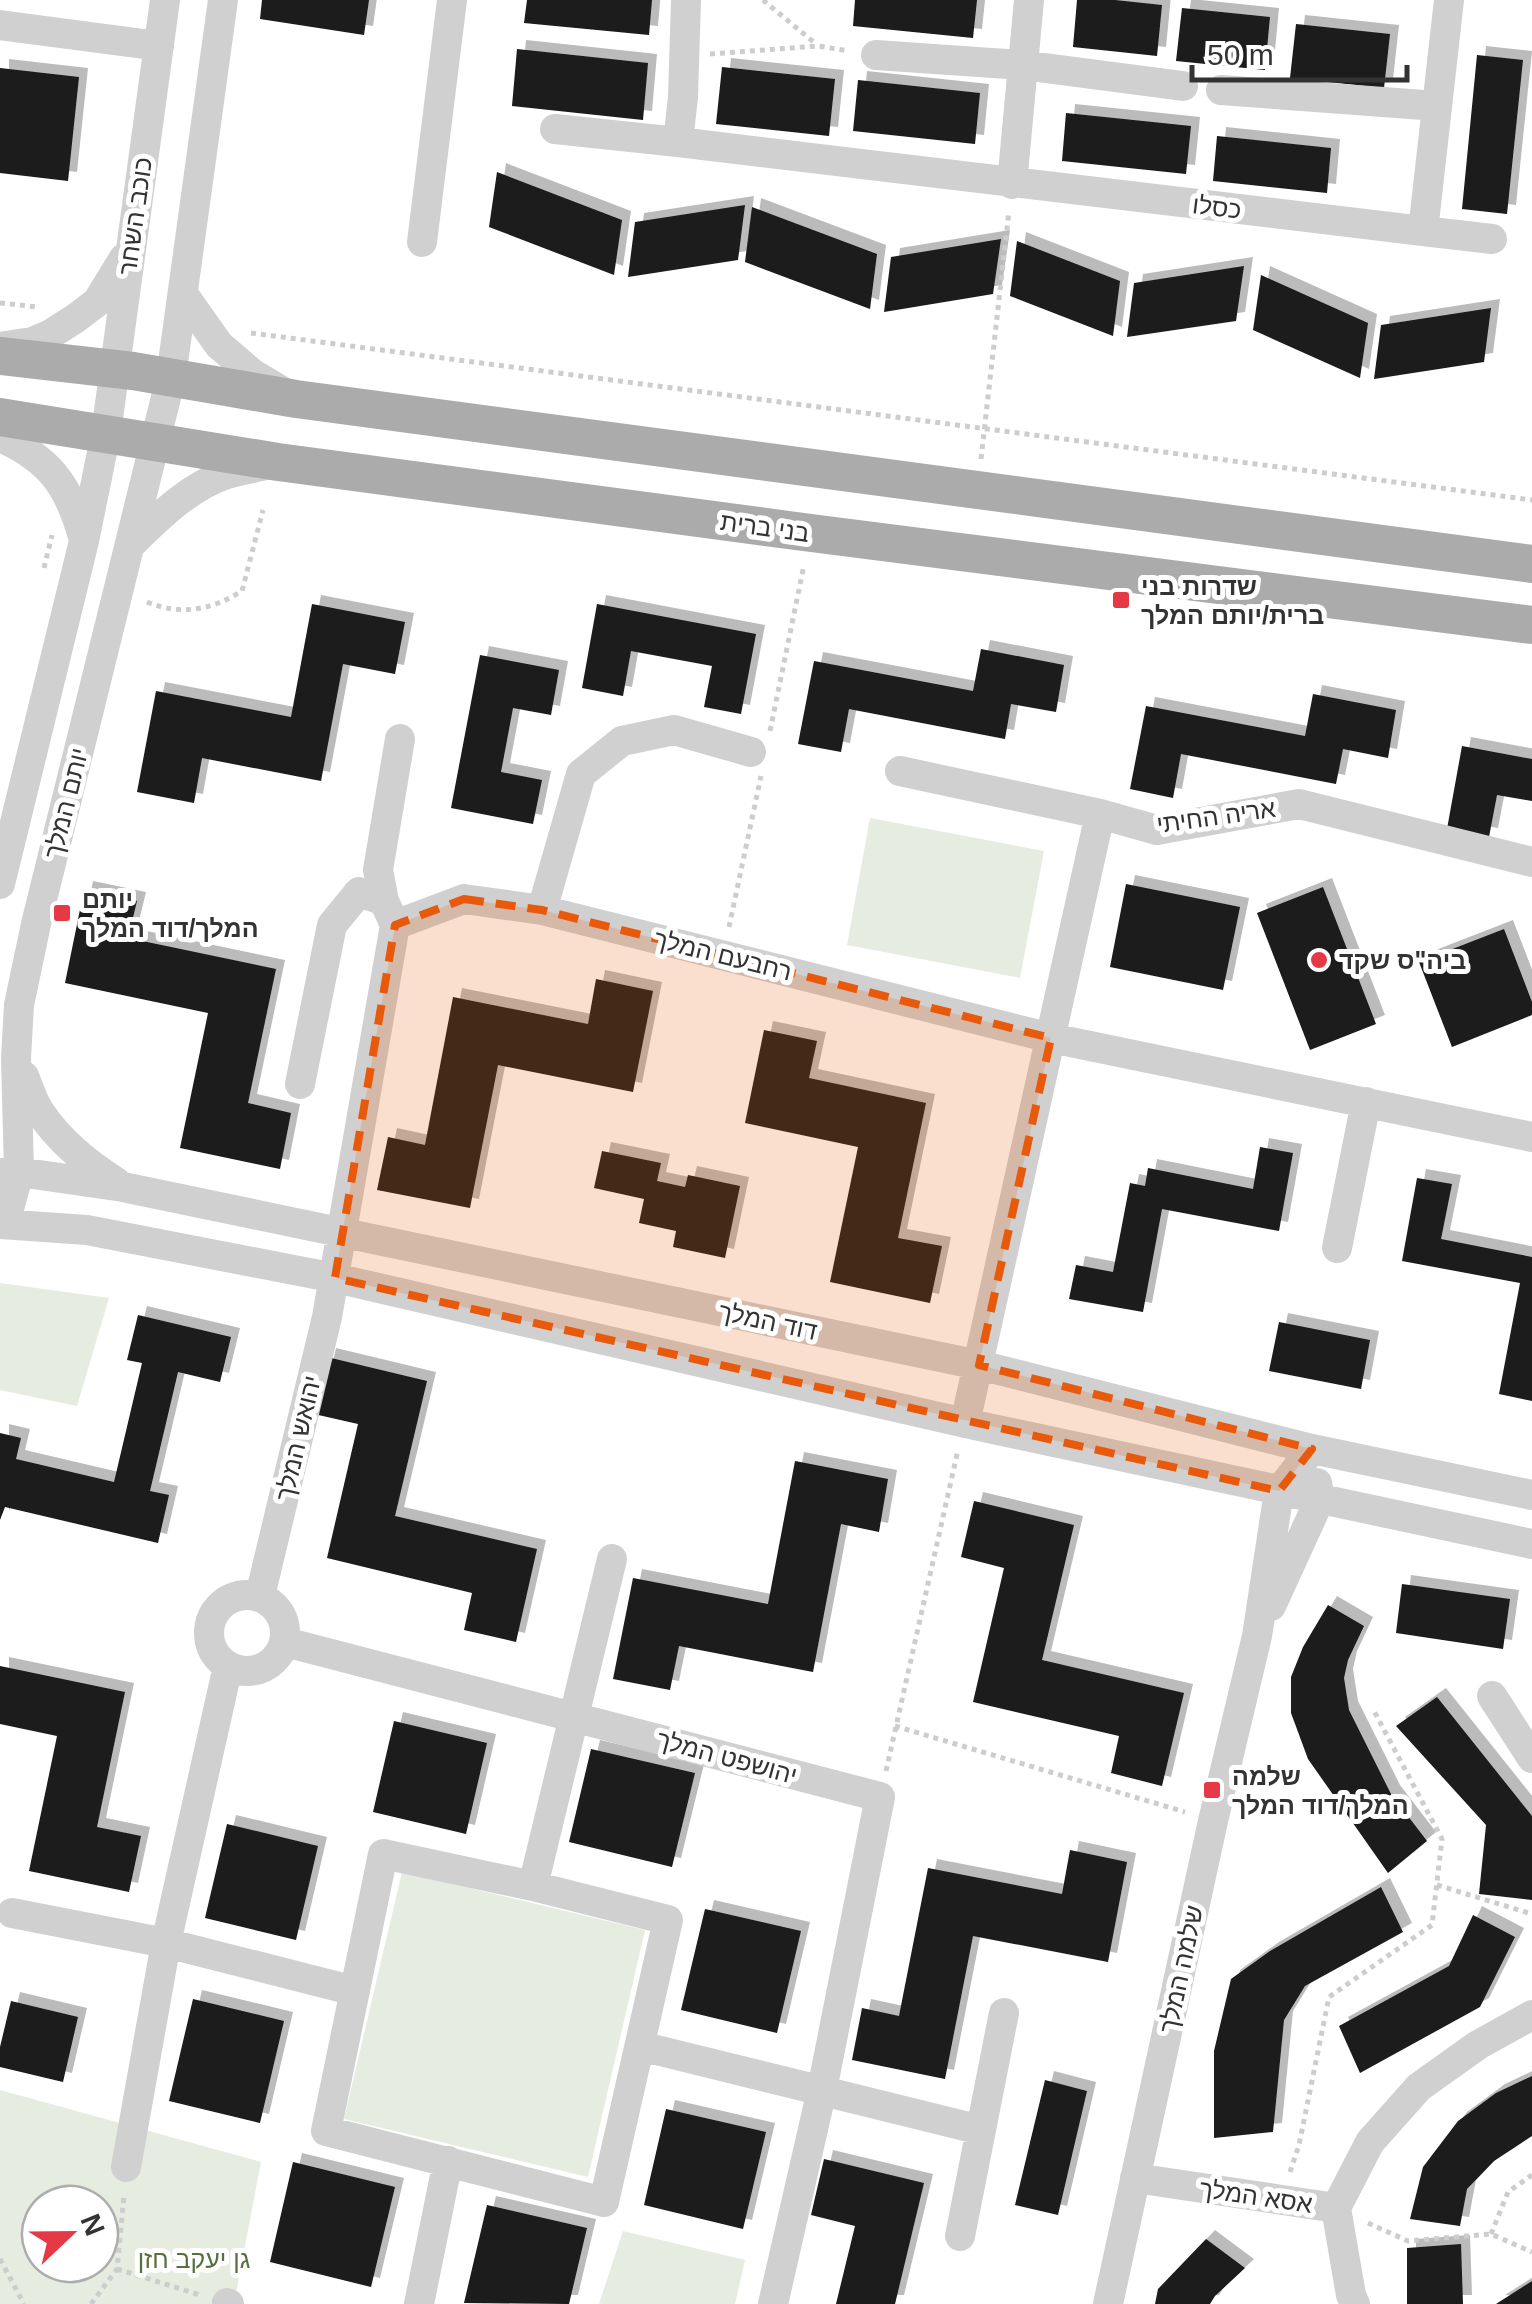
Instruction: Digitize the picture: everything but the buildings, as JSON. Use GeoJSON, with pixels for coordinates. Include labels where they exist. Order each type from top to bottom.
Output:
{"type":"FeatureCollection","features":[{"type":"Feature","properties":{"kind":"main road"},"geometry":{"type":"LineString","coordinates":[[0,356],[170,377],[296,400],[1532,564]]}},
{"type":"Feature","properties":{"kind":"main road","name":"בני ברית"},"geometry":{"type":"LineString","coordinates":[[0,417],[278,462],[1532,625]]}},
{"type":"Feature","properties":{"kind":"street","name":"כוכב השחר"},"geometry":{"type":"LineString","coordinates":[[106,432],[165,0]]}},
{"type":"Feature","properties":{"kind":"street"},"geometry":{"type":"LineString","coordinates":[[170,377],[223,0]]}},
{"type":"Feature","properties":{"kind":"street"},"geometry":{"type":"LineString","coordinates":[[422,242],[452,0]]}},
{"type":"Feature","properties":{"kind":"street"},"geometry":{"type":"LineString","coordinates":[[678,142],[684,97],[686,0]]}},
{"type":"Feature","properties":{"kind":"street"},"geometry":{"type":"LineString","coordinates":[[1012,184],[1029,0]]}},
{"type":"Feature","properties":{"kind":"street"},"geometry":{"type":"LineString","coordinates":[[1423,231],[1449,0]]}},
{"type":"Feature","properties":{"kind":"street"},"geometry":{"type":"LineString","coordinates":[[0,25],[159,46]]}},
{"type":"Feature","properties":{"kind":"street"},"geometry":{"type":"LineString","coordinates":[[876,54],[1022,65],[1184,86]]}},
{"type":"Feature","properties":{"kind":"street"},"geometry":{"type":"LineString","coordinates":[[1221,90],[1436,106]]}},
{"type":"Feature","properties":{"kind":"street","name":"כסלו"},"geometry":{"type":"LineString","coordinates":[[554,129],[1492,239]]}},
{"type":"Feature","properties":{"kind":"street"},"geometry":{"type":"LineString","coordinates":[[0,348],[51,334],[97,302],[131,247]]}},
{"type":"Feature","properties":{"kind":"street"},"geometry":{"type":"LineString","coordinates":[[183,294],[219,346],[252,374],[296,400]]}},
{"type":"Feature","properties":{"kind":"street","name":"יותם המלך"},"geometry":{"type":"LineString","coordinates":[[2,1220],[10,1172],[19,1005],[170,377]]}},
{"type":"Feature","properties":{"kind":"street","name":"יותם המלך"},"geometry":{"type":"LineString","coordinates":[[0,884],[84,540],[106,432]]}},
{"type":"Feature","properties":{"kind":"street"},"geometry":{"type":"LineString","coordinates":[[0,437],[43,462],[58,477],[74,507],[84,540]]}},
{"type":"Feature","properties":{"kind":"street"},"geometry":{"type":"LineString","coordinates":[[130,545],[190,492],[226,474],[278,462]]}},
{"type":"Feature","properties":{"kind":"street"},"geometry":{"type":"LineString","coordinates":[[542,910],[581,774],[622,741],[674,730],[752,752]]}},
{"type":"Feature","properties":{"kind":"street"},"geometry":{"type":"LineString","coordinates":[[334,1278],[389,913],[378,870],[400,738]]}},
{"type":"Feature","properties":{"kind":"street","name":"אריה החיתי"},"geometry":{"type":"LineString","coordinates":[[900,771],[1157,830],[1300,804],[1532,862]]}},
{"type":"Feature","properties":{"kind":"street"},"geometry":{"type":"LineString","coordinates":[[965,1423],[1100,814]]}},
{"type":"Feature","properties":{"kind":"street","name":"רחבעם המלך"},"geometry":{"type":"LineString","coordinates":[[300,1084],[332,925],[359,892],[389,913],[464,899],[542,910],[1051,1038],[1532,1136]]}},
{"type":"Feature","properties":{"kind":"street"},"geometry":{"type":"LineString","coordinates":[[16,1058],[38,1110],[61,1139],[89,1165],[122,1187]]}},
{"type":"Feature","properties":{"kind":"street"},"geometry":{"type":"LineString","coordinates":[[1337,1248],[1366,1102]]}},
{"type":"Feature","properties":{"kind":"street","name":"דוד המלך"},"geometry":{"type":"LineString","coordinates":[[10,1172],[122,1187],[978,1365],[1312,1449],[1532,1495]]}},
{"type":"Feature","properties":{"kind":"street"},"geometry":{"type":"LineString","coordinates":[[2,1220],[87,1230],[334,1278],[965,1423],[1532,1544]]}},
{"type":"Feature","properties":{"kind":"street","name":"יהואש המלך"},"geometry":{"type":"LineString","coordinates":[[260,1596],[334,1278]]}},
{"type":"Feature","properties":{"kind":"street"},"geometry":{"type":"LineString","coordinates":[[1312,1449],[1320,1499]]}},
{"type":"Feature","properties":{"kind":"street","name":"שלמה המלך"},"geometry":{"type":"LineString","coordinates":[[1108,2304],[1257,1636],[1279,1491],[1312,1449]]}},
{"type":"Feature","properties":{"kind":"street","name":"שלמה המלך"},"geometry":{"type":"LineString","coordinates":[[1257,1636],[1320,1499]]}},
{"type":"Feature","properties":{"kind":"street"},"geometry":{"type":"LineString","coordinates":[[533,1886],[612,1559]]}},
{"type":"Feature","properties":{"kind":"street"},"geometry":{"type":"LineString","coordinates":[[246,1594],[260,1596],[281,1616],[284,1642],[273,1661],[262,1668],[241,1671],[228,1666],[213,1650],[209,1638],[211,1622],[226,1601],[246,1594]]}},
{"type":"Feature","properties":{"kind":"street","name":"יהושפט המלך"},"geometry":{"type":"LineString","coordinates":[[284,1642],[880,1797]]}},
{"type":"Feature","properties":{"kind":"street"},"geometry":{"type":"LineString","coordinates":[[126,2167],[166,1943],[228,1666]]}},
{"type":"Feature","properties":{"kind":"street"},"geometry":{"type":"LineString","coordinates":[[1492,1696],[1532,1758]]}},
{"type":"Feature","properties":{"kind":"street"},"geometry":{"type":"LineString","coordinates":[[773,2304],[822,2090],[880,1797]]}},
{"type":"Feature","properties":{"kind":"street"},"geometry":{"type":"LineString","coordinates":[[383,1854],[668,1920],[604,2202],[326,2131],[355,1990],[383,1854]]}},
{"type":"Feature","properties":{"kind":"street"},"geometry":{"type":"LineString","coordinates":[[12,1914],[166,1943],[355,1990]]}},
{"type":"Feature","properties":{"kind":"street"},"geometry":{"type":"LineString","coordinates":[[960,2236],[1004,2014]]}},
{"type":"Feature","properties":{"kind":"street","name":"אסא המלך"},"geometry":{"type":"LineString","coordinates":[[1135,2178],[1336,2208],[1370,2142],[1419,2087],[1478,2045],[1532,2015]]}},
{"type":"Feature","properties":{"kind":"street"},"geometry":{"type":"LineString","coordinates":[[640,2046],[981,2130]]}},
{"type":"Feature","properties":{"kind":"street"},"geometry":{"type":"LineString","coordinates":[[419,2304],[448,2161]]}},
{"type":"Feature","properties":{"kind":"street"},"geometry":{"type":"LineString","coordinates":[[1336,2208],[1355,2304]]}},
{"type":"Feature","properties":{"kind":"path"},"geometry":{"type":"LineString","coordinates":[[763,0],[818,46]]}},
{"type":"Feature","properties":{"kind":"path"},"geometry":{"type":"LineString","coordinates":[[685,56],[818,46],[876,54]]}},
{"type":"Feature","properties":{"kind":"path"},"geometry":{"type":"LineString","coordinates":[[975,492],[986,430],[1012,184]]}},
{"type":"Feature","properties":{"kind":"path"},"geometry":{"type":"LineString","coordinates":[[219,346],[250,333],[1532,500]]}},
{"type":"Feature","properties":{"kind":"path"},"geometry":{"type":"LineString","coordinates":[[147,602],[166,610],[194,610],[222,603],[242,591],[263,510]]}},
{"type":"Feature","properties":{"kind":"path"},"geometry":{"type":"LineString","coordinates":[[43,572],[52,533]]}},
{"type":"Feature","properties":{"kind":"path"},"geometry":{"type":"LineString","coordinates":[[880,1797],[965,1423]]}},
{"type":"Feature","properties":{"kind":"path"},"geometry":{"type":"LineString","coordinates":[[1280,2200],[1299,2145],[1329,1997],[1432,1925],[1442,1839],[1374,1710]]}},
{"type":"Feature","properties":{"kind":"path"},"geometry":{"type":"LineString","coordinates":[[895,1726],[1213,1821]]}},
{"type":"Feature","properties":{"kind":"path"},"geometry":{"type":"LineString","coordinates":[[1437,1884],[1532,1914]]}},
{"type":"Feature","properties":{"kind":"path"},"geometry":{"type":"LineString","coordinates":[[120,2244],[126,2167]]}},
{"type":"Feature","properties":{"kind":"path"},"geometry":{"type":"LineString","coordinates":[[1491,2234],[1508,2192],[1532,2176]]}},
{"type":"Feature","properties":{"kind":"path"},"geometry":{"type":"LineString","coordinates":[[1336,2208],[1408,2240],[1491,2234],[1532,2252]]}},
{"type":"Feature","properties":{"kind":"path"},"geometry":{"type":"LineString","coordinates":[[0,2259],[24,2304]]}},
{"type":"Feature","properties":{"kind":"path"},"geometry":{"type":"LineString","coordinates":[[120,2270],[228,2304]]}},
{"type":"Feature","properties":{"kind":"path"},"geometry":{"type":"LineString","coordinates":[[91,2304],[106,2284]]}},
{"type":"Feature","properties":{"kind":"highlighted area"},"geometry":{"type":"Polygon","coordinates":[[[464,899],[542,910],[1051,1038],[979,1365],[1312,1449],[1279,1491],[335,1278],[395,925],[464,899]]]}},
{"type":"Feature","properties":{"kind":"green space"},"geometry":{"type":"Polygon","coordinates":[[[870,818],[1044,851],[1020,978],[847,945],[870,818]]]}},
{"type":"Feature","properties":{"kind":"green space"},"geometry":{"type":"Polygon","coordinates":[[[0,1283],[109,1298],[77,1406],[0,1390],[0,1283]]]}},
{"type":"Feature","properties":{"kind":"green space"},"geometry":{"type":"Polygon","coordinates":[[[402,1872],[645,1930],[588,2177],[344,2119],[402,1872]]]}},
{"type":"Feature","properties":{"kind":"green space","name":"גן יעקב חזן"},"geometry":{"type":"Polygon","coordinates":[[[0,2090],[261,2162],[234,2304],[0,2304],[0,2090]]]}},
{"type":"Feature","properties":{"kind":"green space"},"geometry":{"type":"Polygon","coordinates":[[[623,2231],[745,2260],[735,2304],[599,2304],[623,2231]]]}},
{"type":"Feature","properties":{"kind":"place","name":"שדרות בני ברית/יותם המלך"},"geometry":{"type":"Point","coordinates":[1121,600]}},
{"type":"Feature","properties":{"kind":"place","name":"יותם המלך/דוד המלך"},"geometry":{"type":"Point","coordinates":[62,913]}},
{"type":"Feature","properties":{"kind":"place","name":"ביה\"ס שקד"},"geometry":{"type":"Point","coordinates":[1319,960]}},
{"type":"Feature","properties":{"kind":"place","name":"שלמה המלך/דוד המלך"},"geometry":{"type":"Point","coordinates":[1212,1790]}}]}
